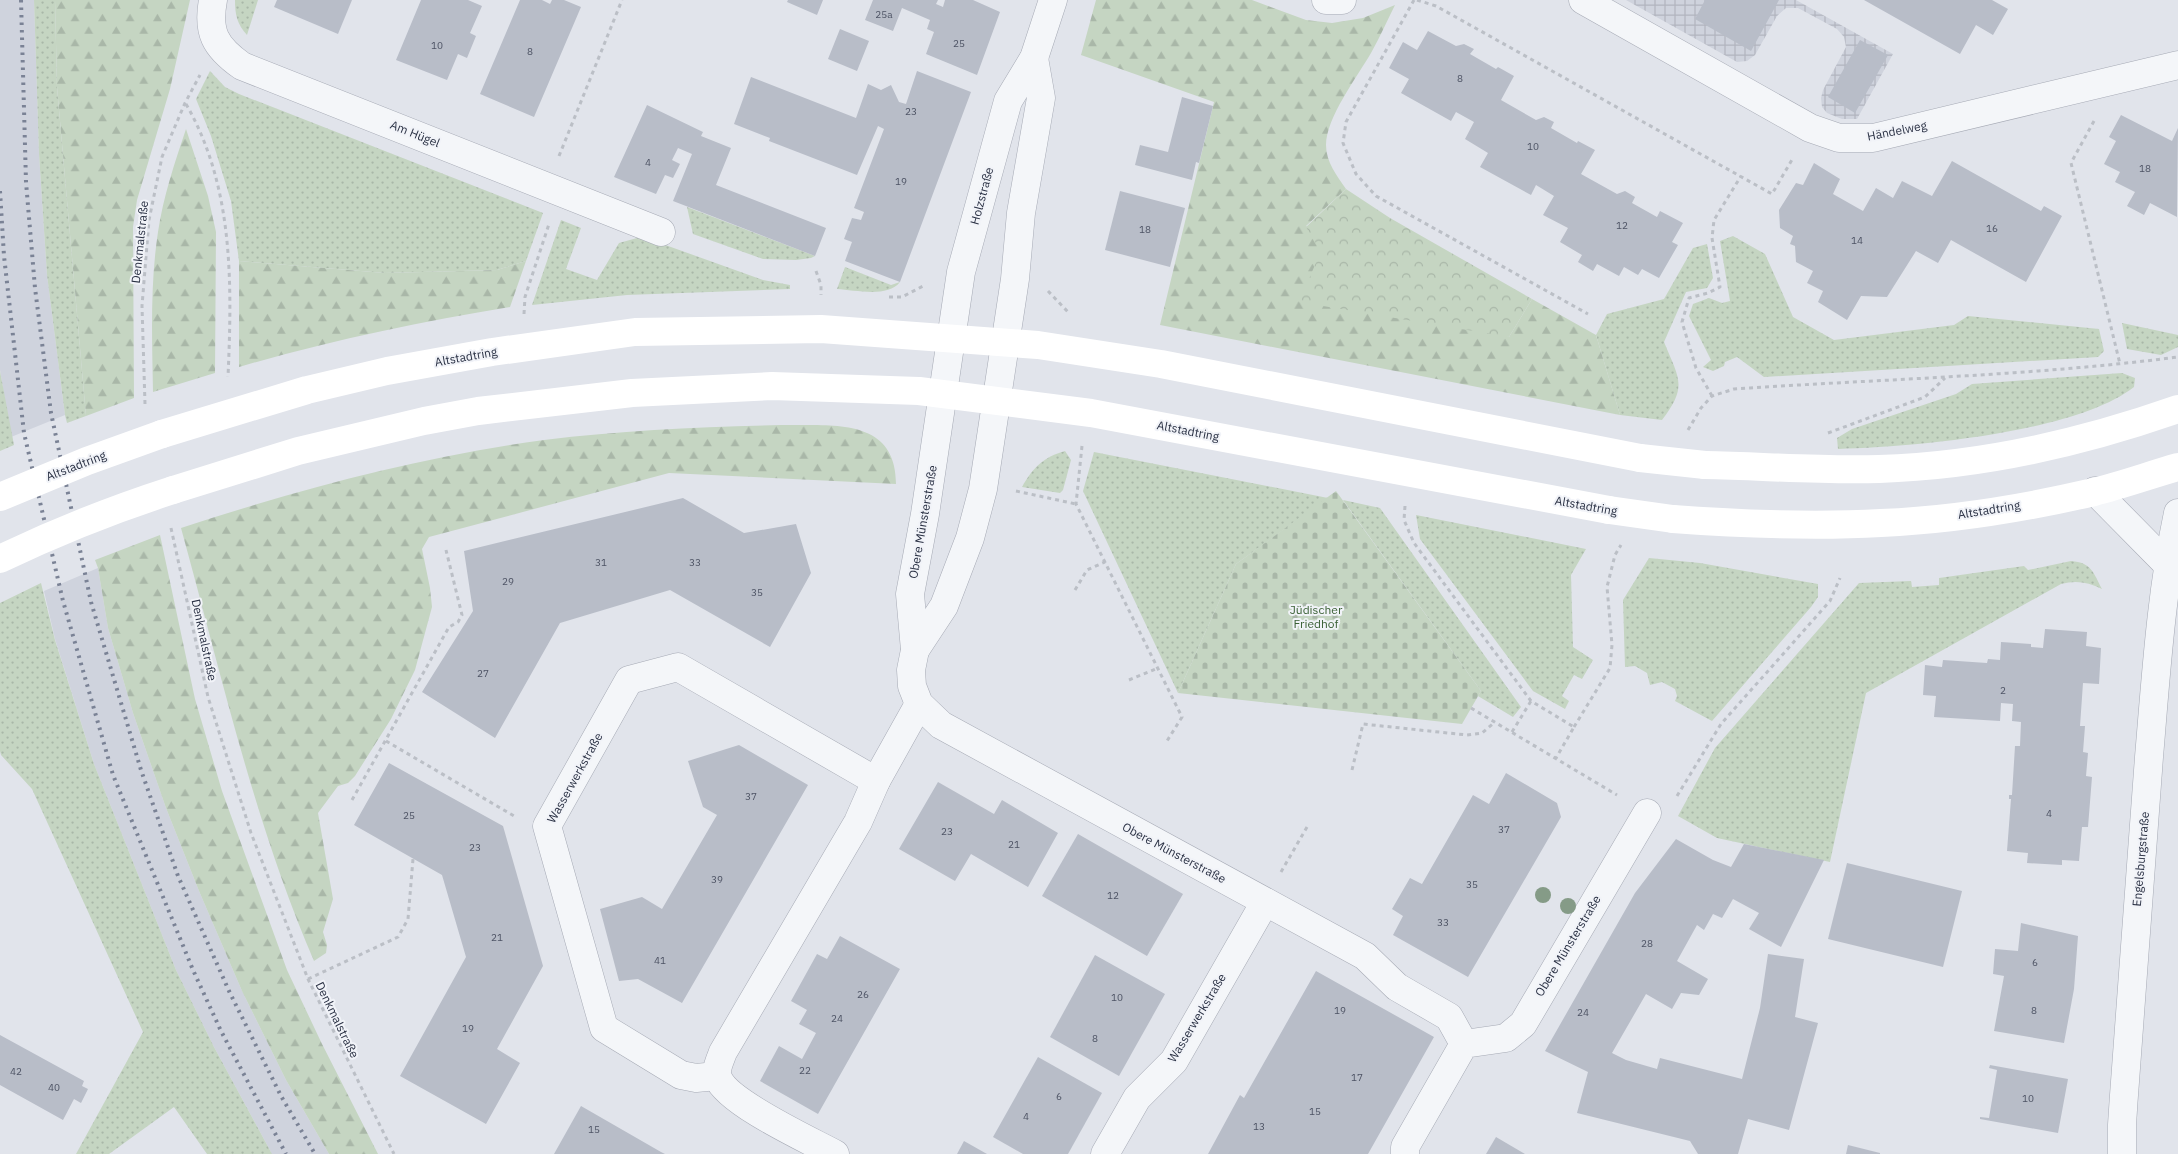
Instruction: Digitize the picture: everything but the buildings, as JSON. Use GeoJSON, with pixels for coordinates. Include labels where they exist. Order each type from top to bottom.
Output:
{"type":"FeatureCollection","features":[{"type":"Feature","properties":{"kind":"main road","name":"Altstadtring"},"geometry":{"type":"LineString","coordinates":[[0,497],[86,461],[162,434],[307,390],[387,371],[492,352],[635,332],[821,329],[951,340],[1006,342],[1161,364],[1640,458],[1705,465],[1879,469],[1992,459],[2136,424],[2178,409]]}},
{"type":"Feature","properties":{"kind":"main road","name":"Altstadtring"},"geometry":{"type":"LineString","coordinates":[[0,559],[47,536],[128,504],[298,452],[424,421],[478,411],[632,393],[772,386],[919,391],[1091,413],[1609,510],[1673,519],[1770,525],[1882,523],[1963,515],[2095,492],[2178,468]]}},
{"type":"Feature","properties":{"kind":"street","name":"Am Hügel"},"geometry":{"type":"LineString","coordinates":[[213,0],[210,19],[211,30],[224,51],[242,66],[661,232]]}},
{"type":"Feature","properties":{"kind":"street","name":"Holzstraße"},"geometry":{"type":"LineString","coordinates":[[951,340],[961,272],[998,131],[1008,101],[1034,58],[1053,0]]}},
{"type":"Feature","properties":{"kind":"street"},"geometry":{"type":"LineString","coordinates":[[1326,0],[1342,0]]}},
{"type":"Feature","properties":{"kind":"street","name":"Händelweg"},"geometry":{"type":"LineString","coordinates":[[1583,0],[1810,128],[1839,138],[1873,138],[2178,65]]}},
{"type":"Feature","properties":{"kind":"street","name":"Holzstraße"},"geometry":{"type":"LineString","coordinates":[[1006,342],[1015,279],[1021,213],[1041,98],[1034,58]]}},
{"type":"Feature","properties":{"kind":"street"},"geometry":{"type":"LineString","coordinates":[[943,394],[951,340]]}},
{"type":"Feature","properties":{"kind":"street"},"geometry":{"type":"LineString","coordinates":[[996,401],[1006,342]]}},
{"type":"Feature","properties":{"kind":"street","name":"Obere Münsterstraße"},"geometry":{"type":"LineString","coordinates":[[943,394],[925,514],[910,594],[915,650],[911,670],[912,686],[919,704],[941,725],[1365,956],[1397,987],[1449,1017],[1464,1044],[1506,1038],[1522,1024],[1647,813]]}},
{"type":"Feature","properties":{"kind":"street","name":"Obere Münsterstraße"},"geometry":{"type":"LineString","coordinates":[[915,650],[944,606],[970,538],[983,489],[996,401]]}},
{"type":"Feature","properties":{"kind":"street"},"geometry":{"type":"LineString","coordinates":[[2095,492],[2168,565]]}},
{"type":"Feature","properties":{"kind":"street","name":"Engelsburgstraße"},"geometry":{"type":"LineString","coordinates":[[2122,1154],[2122,1125],[2137,907],[2161,619],[2168,565],[2178,513]]}},
{"type":"Feature","properties":{"kind":"street","name":"Wasserwerkstraße"},"geometry":{"type":"LineString","coordinates":[[717,1076],[696,1078],[681,1075],[604,1028],[547,826],[629,680],[678,667],[876,781]]}},
{"type":"Feature","properties":{"kind":"street"},"geometry":{"type":"LineString","coordinates":[[835,1154],[738,1101],[724,1088],[717,1076],[719,1063],[723,1052],[858,822],[876,781],[919,704]]}},
{"type":"Feature","properties":{"kind":"street","name":"Wasserwerkstraße"},"geometry":{"type":"LineString","coordinates":[[1105,1154],[1137,1098],[1174,1060],[1265,902]]}},
{"type":"Feature","properties":{"kind":"street"},"geometry":{"type":"LineString","coordinates":[[1405,1154],[1405,1147],[1464,1044]]}},
{"type":"Feature","properties":{"kind":"path"},"geometry":{"type":"LineString","coordinates":[[524,317],[525,297],[554,190],[622,0]]}},
{"type":"Feature","properties":{"kind":"path"},"geometry":{"type":"LineString","coordinates":[[1588,314],[1376,196],[1356,174],[1343,143],[1346,122],[1415,0],[1436,6],[1772,194],[1810,128]]}},
{"type":"Feature","properties":{"kind":"path"},"geometry":{"type":"LineString","coordinates":[[2117,81],[2071,163],[2120,364]]}},
{"type":"Feature","properties":{"kind":"path","name":"Denkmalstraße"},"geometry":{"type":"LineString","coordinates":[[145,404],[142,306],[149,220],[162,157],[185,103],[197,124],[222,204],[228,245],[231,296],[228,377]]}},
{"type":"Feature","properties":{"kind":"path"},"geometry":{"type":"LineString","coordinates":[[1712,396],[1696,368],[1682,322],[1690,298],[1708,293],[1720,287],[1712,238],[1714,220],[1740,176]]}},
{"type":"Feature","properties":{"kind":"path"},"geometry":{"type":"LineString","coordinates":[[816,271],[821,285]]}},
{"type":"Feature","properties":{"kind":"path"},"geometry":{"type":"LineString","coordinates":[[1686,432],[1701,408],[1712,396],[1742,389],[1945,378],[2120,364],[2178,357]]}},
{"type":"Feature","properties":{"kind":"path"},"geometry":{"type":"LineString","coordinates":[[1822,436],[1925,397],[1945,378]]}},
{"type":"Feature","properties":{"kind":"path"},"geometry":{"type":"LineString","coordinates":[[1091,413],[1082,446],[1076,504],[1182,717],[1168,741]]}},
{"type":"Feature","properties":{"kind":"path"},"geometry":{"type":"LineString","coordinates":[[1015,483],[1012,490],[1076,504]]}},
{"type":"Feature","properties":{"kind":"path"},"geometry":{"type":"LineString","coordinates":[[1405,501],[1404,520],[1414,543],[1531,701],[1574,727]]}},
{"type":"Feature","properties":{"kind":"path","name":"Denkmalstraße"},"geometry":{"type":"LineString","coordinates":[[169,521],[208,697],[251,833],[308,979],[394,1154]]}},
{"type":"Feature","properties":{"kind":"path"},"geometry":{"type":"LineString","coordinates":[[1556,758],[1610,668],[1612,645],[1607,588],[1615,555],[1624,539]]}},
{"type":"Feature","properties":{"kind":"path"},"geometry":{"type":"LineString","coordinates":[[352,800],[449,627],[458,622],[462,615],[446,550]]}},
{"type":"Feature","properties":{"kind":"path"},"geometry":{"type":"LineString","coordinates":[[1075,590],[1087,570],[1105,562]]}},
{"type":"Feature","properties":{"kind":"path"},"geometry":{"type":"LineString","coordinates":[[1472,708],[1647,813],[1672,803],[1722,724],[1830,601],[1840,578]]}},
{"type":"Feature","properties":{"kind":"path"},"geometry":{"type":"LineString","coordinates":[[1129,680],[1158,668]]}},
{"type":"Feature","properties":{"kind":"path"},"geometry":{"type":"LineString","coordinates":[[1512,732],[1531,701]]}},
{"type":"Feature","properties":{"kind":"path"},"geometry":{"type":"LineString","coordinates":[[1352,770],[1363,724],[1467,735],[1482,733],[1495,722]]}},
{"type":"Feature","properties":{"kind":"path"},"geometry":{"type":"LineString","coordinates":[[386,741],[529,825],[547,826]]}},
{"type":"Feature","properties":{"kind":"path"},"geometry":{"type":"LineString","coordinates":[[1265,902],[1307,827]]}},
{"type":"Feature","properties":{"kind":"path"},"geometry":{"type":"LineString","coordinates":[[308,979],[398,938],[408,918],[413,858]]}},
{"type":"Feature","properties":{"kind":"shaded area"},"geometry":{"type":"Polygon","coordinates":[[[0,0],[34,0],[39,154],[47,275],[65,415],[11,437],[0,370],[0,0]]]}},
{"type":"Feature","properties":{"kind":"shaded area"},"geometry":{"type":"Polygon","coordinates":[[[1626,0],[1796,0],[1893,54],[1857,119],[1842,119],[1827,113],[1822,107],[1821,98],[1823,90],[1846,47],[1844,37],[1837,29],[1798,8],[1786,8],[1777,16],[1755,55],[1747,61],[1737,62],[1626,0]]]}},
{"type":"Feature","properties":{"kind":"shaded area"},"geometry":{"type":"Polygon","coordinates":[[[98,568],[108,628],[133,713],[166,808],[242,991],[286,1080],[329,1154],[272,1154],[214,1047],[176,970],[94,764],[55,639],[44,591],[98,568]]]}},
{"type":"Feature","properties":{"kind":"green space"},"geometry":{"type":"Polygon","coordinates":[[[34,0],[55,0],[57,87],[86,416],[67,423],[47,275],[39,154],[34,0]]]}},
{"type":"Feature","properties":{"kind":"green space"},"geometry":{"type":"Polygon","coordinates":[[[55,0],[190,0],[170,89],[137,200],[133,227],[134,398],[86,416],[57,87],[55,0]]]}},
{"type":"Feature","properties":{"kind":"green space"},"geometry":{"type":"Polygon","coordinates":[[[235,0],[258,0],[247,35],[237,19],[235,0]]]}},
{"type":"Feature","properties":{"kind":"green space"},"geometry":{"type":"Polygon","coordinates":[[[1096,0],[1252,0],[1306,20],[1332,23],[1363,18],[1395,5],[1371,53],[1337,110],[1327,134],[1326,151],[1328,157],[1346,189],[1306,226],[1509,337],[1532,299],[1596,335],[1620,415],[1160,325],[1214,102],[1081,55],[1096,0]]]}},
{"type":"Feature","properties":{"kind":"green space"},"geometry":{"type":"Polygon","coordinates":[[[210,71],[225,87],[239,94],[543,213],[526,261],[497,270],[385,273],[239,261],[231,201],[211,136],[196,99],[210,71]]]}},
{"type":"Feature","properties":{"kind":"green space"},"geometry":{"type":"Polygon","coordinates":[[[186,129],[208,196],[216,232],[215,373],[153,392],[152,312],[155,252],[166,193],[186,129]]]}},
{"type":"Feature","properties":{"kind":"green space"},"geometry":{"type":"Polygon","coordinates":[[[1346,189],[1390,218],[1532,299],[1509,337],[1299,302],[1321,251],[1306,227],[1346,189]]]}},
{"type":"Feature","properties":{"kind":"green space"},"geometry":{"type":"Polygon","coordinates":[[[687,207],[815,256],[796,260],[763,259],[693,234],[687,207]]]}},
{"type":"Feature","properties":{"kind":"green space"},"geometry":{"type":"Polygon","coordinates":[[[561,220],[581,228],[566,269],[597,280],[619,243],[637,238],[657,242],[763,280],[790,285],[790,289],[627,295],[532,305],[561,220]]]}},
{"type":"Feature","properties":{"kind":"green space"},"geometry":{"type":"Polygon","coordinates":[[[1733,236],[1765,254],[1793,317],[1834,340],[1954,325],[1968,316],[2099,329],[2104,351],[2098,357],[1764,377],[1737,357],[1725,362],[1724,366],[1713,371],[1703,367],[1711,360],[1689,316],[1693,304],[1709,298],[1722,303],[1730,301],[1720,241],[1733,236]]]}},
{"type":"Feature","properties":{"kind":"green space"},"geometry":{"type":"Polygon","coordinates":[[[1707,244],[1713,278],[1707,288],[1686,292],[1664,342],[1677,374],[1678,390],[1675,399],[1662,420],[1620,415],[1596,335],[1607,314],[1664,299],[1693,248],[1707,244]]]}},
{"type":"Feature","properties":{"kind":"green space"},"geometry":{"type":"Polygon","coordinates":[[[239,261],[385,273],[497,270],[526,261],[510,307],[374,333],[239,367],[239,261]]]}},
{"type":"Feature","properties":{"kind":"green space"},"geometry":{"type":"Polygon","coordinates":[[[845,267],[891,285],[900,282],[895,287],[880,292],[837,289],[845,267]]]}},
{"type":"Feature","properties":{"kind":"green space"},"geometry":{"type":"Polygon","coordinates":[[[2122,323],[2178,335],[2178,347],[2161,355],[2127,349],[2122,323]]]}},
{"type":"Feature","properties":{"kind":"green space"},"geometry":{"type":"Polygon","coordinates":[[[0,371],[14,445],[0,451],[0,371]]]}},
{"type":"Feature","properties":{"kind":"green space"},"geometry":{"type":"Polygon","coordinates":[[[2122,373],[2135,378],[2134,387],[2107,403],[2073,416],[2034,426],[1949,441],[1838,449],[1837,438],[1852,429],[1956,394],[1972,384],[2122,373]]]}},
{"type":"Feature","properties":{"kind":"green space"},"geometry":{"type":"Polygon","coordinates":[[[781,425],[839,426],[857,429],[873,436],[885,446],[893,462],[896,484],[669,473],[429,537],[422,549],[432,607],[415,670],[391,719],[355,776],[348,783],[338,786],[318,813],[333,899],[323,932],[327,945],[326,953],[314,961],[293,908],[256,801],[181,528],[270,500],[361,476],[452,455],[498,447],[544,440],[633,431],[781,425]]]}},
{"type":"Feature","properties":{"kind":"green space"},"geometry":{"type":"Polygon","coordinates":[[[1065,451],[1071,460],[1063,490],[1060,493],[1022,487],[1035,468],[1051,456],[1065,451]]]}},
{"type":"Feature","properties":{"kind":"green space"},"geometry":{"type":"Polygon","coordinates":[[[1094,452],[1328,498],[1236,564],[1178,693],[1083,491],[1094,452]]]}},
{"type":"Feature","properties":{"kind":"green space","name":"Jüdischer Friedhof"},"geometry":{"type":"Polygon","coordinates":[[[1336,491],[1481,691],[1462,724],[1178,693],[1236,564],[1336,491]]]}},
{"type":"Feature","properties":{"kind":"green space"},"geometry":{"type":"Polygon","coordinates":[[[1343,500],[1380,508],[1521,707],[1513,717],[1478,696],[1481,691],[1343,500]]]}},
{"type":"Feature","properties":{"kind":"green space"},"geometry":{"type":"Polygon","coordinates":[[[1416,515],[1586,549],[1571,575],[1573,647],[1593,660],[1582,679],[1574,675],[1562,696],[1569,701],[1565,709],[1533,691],[1420,539],[1416,515]]]}},
{"type":"Feature","properties":{"kind":"green space"},"geometry":{"type":"Polygon","coordinates":[[[160,535],[195,699],[222,791],[287,970],[378,1154],[329,1154],[286,1080],[242,991],[166,808],[133,713],[108,628],[95,560],[160,535]]]}},
{"type":"Feature","properties":{"kind":"green space"},"geometry":{"type":"Polygon","coordinates":[[[1649,558],[1700,563],[1818,584],[1818,597],[1811,607],[1712,721],[1675,701],[1677,696],[1675,689],[1662,682],[1650,685],[1647,673],[1635,666],[1625,667],[1623,600],[1649,558]]]}},
{"type":"Feature","properties":{"kind":"green space"},"geometry":{"type":"Polygon","coordinates":[[[2071,561],[2088,566],[2102,589],[2082,582],[2061,584],[1866,693],[1830,862],[1717,838],[1678,816],[1715,748],[1859,583],[1911,581],[1912,587],[1939,585],[1939,578],[2024,566],[2028,570],[2071,561]]]}},
{"type":"Feature","properties":{"kind":"green space"},"geometry":{"type":"Polygon","coordinates":[[[41,583],[55,640],[94,764],[176,970],[214,1047],[272,1154],[207,1154],[174,1107],[109,1154],[76,1154],[143,1032],[32,789],[1,755],[0,751],[0,603],[41,583]]]}},
{"type":"Feature","properties":{"kind":"railway"},"geometry":{"type":"LineString","coordinates":[[21,0],[26,182],[35,288],[51,413],[91,602],[141,770],[178,876],[229,991],[281,1096],[315,1154]]}},
{"type":"Feature","properties":{"kind":"railway"},"geometry":{"type":"LineString","coordinates":[[0,191],[4,256],[24,433],[63,601],[113,775],[193,970],[221,1031],[286,1154]]}}]}
